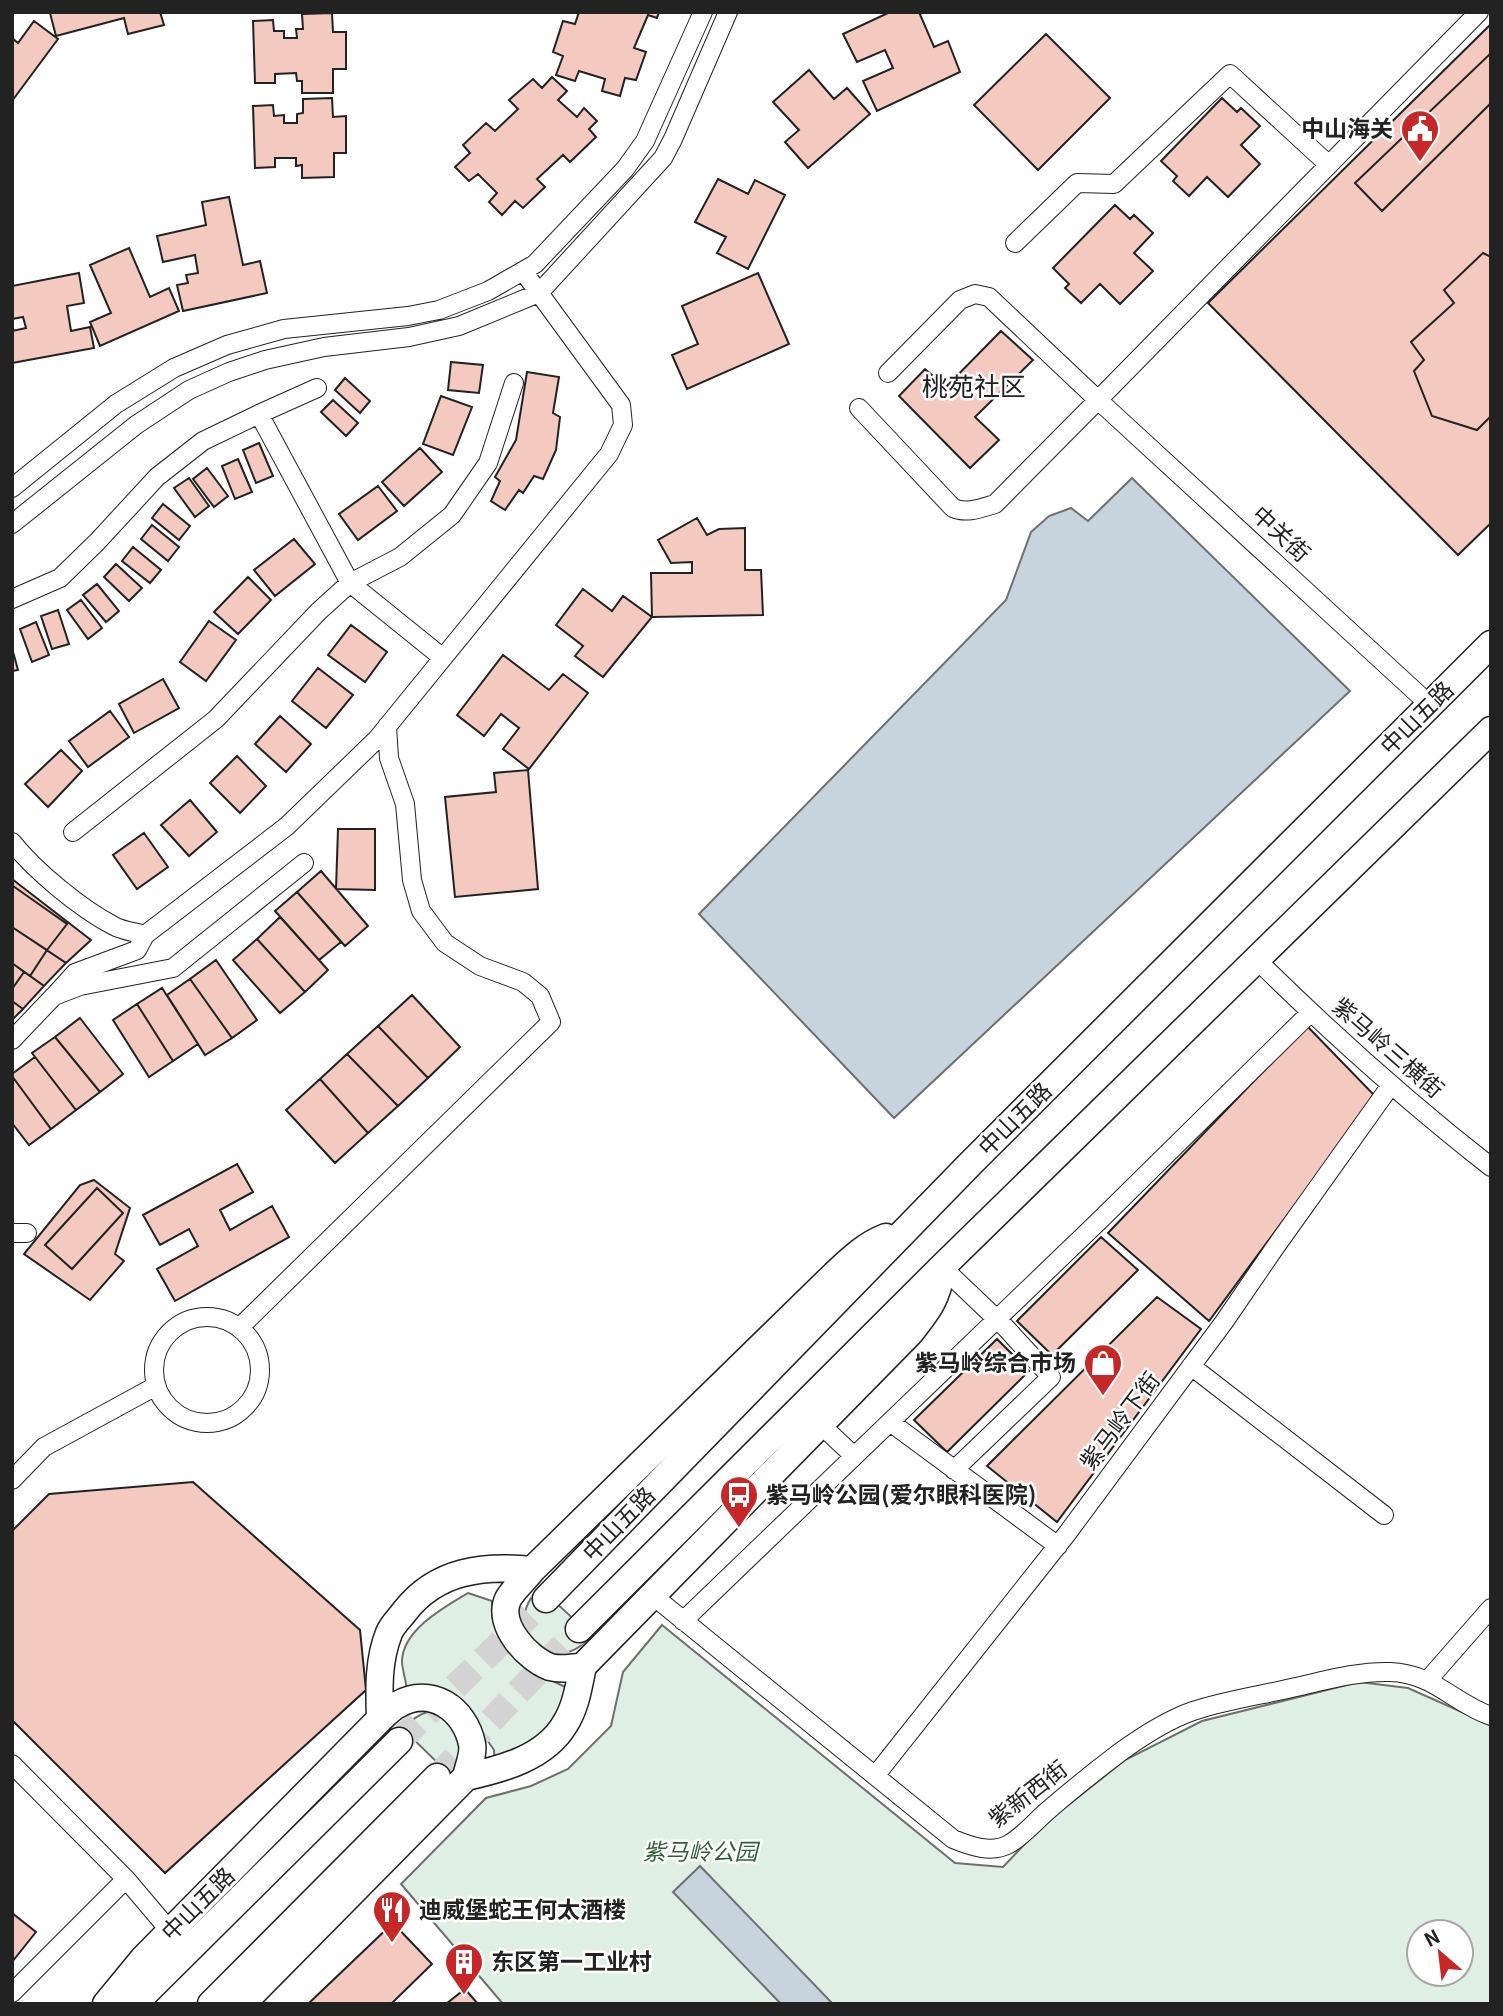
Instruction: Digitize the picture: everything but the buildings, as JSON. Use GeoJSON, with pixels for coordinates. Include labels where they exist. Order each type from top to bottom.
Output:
{"type":"FeatureCollection","features":[{"type":"Feature","properties":{"kind":"main road","name":"中山五路"},"geometry":{"type":"LineString","coordinates":[[546,1600],[907,1228],[1491,644]]}},
{"type":"Feature","properties":{"kind":"main road","name":"中山五路"},"geometry":{"type":"LineString","coordinates":[[579,1629],[942,1267],[1491,730]]}},
{"type":"Feature","properties":{"kind":"main road"},"geometry":{"type":"LineString","coordinates":[[583,1666],[566,1669],[550,1667],[529,1654],[514,1639],[506,1619],[507,1600],[532,1570],[841,1268],[874,1241],[907,1228]]}},
{"type":"Feature","properties":{"kind":"main road"},"geometry":{"type":"LineString","coordinates":[[242,2004],[466,1777],[527,1758],[548,1745],[565,1724],[575,1702],[583,1666],[910,1333],[929,1310],[938,1291],[942,1267]]}},
{"type":"Feature","properties":{"kind":"main road"},"geometry":{"type":"LineString","coordinates":[[380,1719],[381,1665],[390,1631],[413,1600],[442,1580],[467,1571],[503,1567],[532,1570]]}},
{"type":"Feature","properties":{"kind":"main road","name":"中山五路"},"geometry":{"type":"LineString","coordinates":[[106,2004],[170,1931],[397,1705],[415,1698],[432,1697],[451,1707],[464,1724],[473,1747],[466,1777]]}},
{"type":"Feature","properties":{"kind":"main road","name":"中山五路"},"geometry":{"type":"LineString","coordinates":[[134,2004],[399,1741]]}},
{"type":"Feature","properties":{"kind":"main road"},"geometry":{"type":"LineString","coordinates":[[211,2004],[437,1777]]}},
{"type":"Feature","properties":{"kind":"street"},"geometry":{"type":"LineString","coordinates":[[12,488],[116,404],[174,368],[227,345],[284,328],[408,316],[439,310],[488,291],[535,264],[625,169],[645,141],[703,12]]}},
{"type":"Feature","properties":{"kind":"street"},"geometry":{"type":"LineString","coordinates":[[12,524],[136,425],[189,390],[229,372],[265,360],[324,347],[409,337],[459,326],[539,293],[663,158],[728,12]]}},
{"type":"Feature","properties":{"kind":"street"},"geometry":{"type":"LineString","coordinates":[[859,408],[953,508],[960,512],[995,504],[1479,12]]}},
{"type":"Feature","properties":{"kind":"street"},"geometry":{"type":"LineString","coordinates":[[1015,243],[1077,183],[1114,184],[1230,74],[1329,165]]}},
{"type":"Feature","properties":{"kind":"street"},"geometry":{"type":"LineString","coordinates":[[12,1040],[75,973],[137,950],[145,935],[287,826],[377,739],[609,454],[623,425],[621,405],[523,271]]}},
{"type":"Feature","properties":{"kind":"street","name":"中关街"},"geometry":{"type":"LineString","coordinates":[[888,373],[960,300],[975,294],[989,297],[1430,705]]}},
{"type":"Feature","properties":{"kind":"street"},"geometry":{"type":"LineString","coordinates":[[73,832],[216,719],[319,611],[350,583],[400,557],[452,515],[488,463],[514,383]]}},
{"type":"Feature","properties":{"kind":"street"},"geometry":{"type":"LineString","coordinates":[[12,599],[60,578],[157,477],[203,441],[317,388]]}},
{"type":"Feature","properties":{"kind":"street"},"geometry":{"type":"LineString","coordinates":[[259,414],[350,583],[443,658]]}},
{"type":"Feature","properties":{"kind":"street"},"geometry":{"type":"LineString","coordinates":[[240,1327],[551,1022],[540,996],[523,982],[480,966],[445,943],[421,911],[412,880],[405,804],[389,758],[387,726]]}},
{"type":"Feature","properties":{"kind":"street"},"geometry":{"type":"LineString","coordinates":[[12,842],[71,898],[115,927],[145,935]]}},
{"type":"Feature","properties":{"kind":"street"},"geometry":{"type":"LineString","coordinates":[[54,996],[80,986],[173,968],[304,863]]}},
{"type":"Feature","properties":{"kind":"street","name":"紫马岭三横街"},"geometry":{"type":"LineString","coordinates":[[1257,960],[1310,1013],[1391,1085],[1491,1167]]}},
{"type":"Feature","properties":{"kind":"street"},"geometry":{"type":"LineString","coordinates":[[683,1621],[1100,1220],[1310,1013]]}},
{"type":"Feature","properties":{"kind":"street","name":"紫马岭下街"},"geometry":{"type":"LineString","coordinates":[[875,1776],[1058,1545],[1224,1322],[1391,1085]]}},
{"type":"Feature","properties":{"kind":"street"},"geometry":{"type":"LineString","coordinates":[[942,1267],[1005,1327],[1051,1377],[954,1470]]}},
{"type":"Feature","properties":{"kind":"street"},"geometry":{"type":"LineString","coordinates":[[206,1316],[225,1319],[240,1327],[259,1354],[261,1371],[258,1388],[250,1403],[222,1422],[205,1424],[188,1421],[172,1412],[156,1387],[154,1362],[160,1344],[172,1329],[188,1320],[206,1316]]}},
{"type":"Feature","properties":{"kind":"street"},"geometry":{"type":"LineString","coordinates":[[1191,1366],[1384,1515]]}},
{"type":"Feature","properties":{"kind":"street"},"geometry":{"type":"LineString","coordinates":[[12,1480],[44,1447],[156,1387]]}},
{"type":"Feature","properties":{"kind":"street"},"geometry":{"type":"LineString","coordinates":[[890,1422],[1058,1545]]}},
{"type":"Feature","properties":{"kind":"street"},"geometry":{"type":"LineString","coordinates":[[821,1425],[854,1456]]}},
{"type":"Feature","properties":{"kind":"street","name":"紫新西街"},"geometry":{"type":"LineString","coordinates":[[652,1595],[953,1839],[972,1846],[1000,1848],[1010,1843],[1122,1751],[1154,1730],[1194,1711],[1345,1676],[1391,1672],[1420,1678]]}},
{"type":"Feature","properties":{"kind":"street"},"geometry":{"type":"LineString","coordinates":[[1491,1608],[1420,1678],[1447,1690],[1477,1711],[1491,1716]]}},
{"type":"Feature","properties":{"kind":"street"},"geometry":{"type":"LineString","coordinates":[[12,1764],[126,1879],[170,1931]]}},
{"type":"Feature","properties":{"kind":"street"},"geometry":{"type":"LineString","coordinates":[[12,1993],[126,1879]]}},
{"type":"Feature","properties":{"kind":"green space"},"geometry":{"type":"Polygon","coordinates":[[[540,1588],[591,1635],[577,1648],[562,1653],[548,1651],[536,1644],[528,1633],[524,1619],[528,1603],[540,1588]]]}},
{"type":"Feature","properties":{"kind":"green space"},"geometry":{"type":"Polygon","coordinates":[[[468,1593],[492,1601],[494,1623],[500,1636],[517,1656],[549,1679],[574,1691],[551,1732],[495,1766],[494,1750],[465,1708],[407,1690],[402,1666],[404,1651],[416,1630],[436,1613],[468,1593]]]}},
{"type":"Feature","properties":{"kind":"green space","name":"紫马岭公园"},"geometry":{"type":"Polygon","coordinates":[[[662,1625],[955,1863],[1003,1867],[1042,1826],[1125,1760],[1202,1721],[1359,1682],[1408,1688],[1491,1725],[1491,2004],[503,2004],[401,1884],[486,1798],[531,1786],[568,1769],[611,1726],[623,1672],[662,1625]]]}},
{"type":"Feature","properties":{"kind":"green space"},"geometry":{"type":"Polygon","coordinates":[[[431,1711],[443,1712],[468,1736],[452,1777],[403,1729],[416,1717],[431,1711]]]}},
{"type":"Feature","properties":{"kind":"shaded area"},"geometry":{"type":"Polygon","coordinates":[[[1132,478],[1350,691],[894,1118],[699,914],[1006,600],[1031,532],[1049,516],[1071,508],[1088,521],[1132,478]]]}},
{"type":"Feature","properties":{"kind":"shaded area"},"geometry":{"type":"Polygon","coordinates":[[[700,1866],[833,2004],[781,2004],[673,1892],[700,1866]]]}},
{"type":"Feature","properties":{"kind":"tunnel"},"geometry":{"type":"LineString","coordinates":[[399,1741],[546,1599]]}},
{"type":"Feature","properties":{"kind":"tunnel"},"geometry":{"type":"LineString","coordinates":[[437,1777],[579,1629]]}},
{"type":"Feature","properties":{"kind":"place","name":"中山海关"},"geometry":{"type":"Point","coordinates":[1420,163]}},
{"type":"Feature","properties":{"kind":"place","name":"紫马岭综合市场"},"geometry":{"type":"Point","coordinates":[1103,1397]}},
{"type":"Feature","properties":{"kind":"place","name":"紫马岭公园(爱尔眼科医院)"},"geometry":{"type":"Point","coordinates":[739,1529]}},
{"type":"Feature","properties":{"kind":"place","name":"迪威堡蛇王何太酒楼"},"geometry":{"type":"Point","coordinates":[392,1944]}},
{"type":"Feature","properties":{"kind":"place","name":"东区第一工业村"},"geometry":{"type":"Point","coordinates":[464,1996]}},
{"type":"Feature","properties":{"kind":"district","name":"桃苑社区"},"geometry":{"type":"Point","coordinates":[974,387]}}]}
